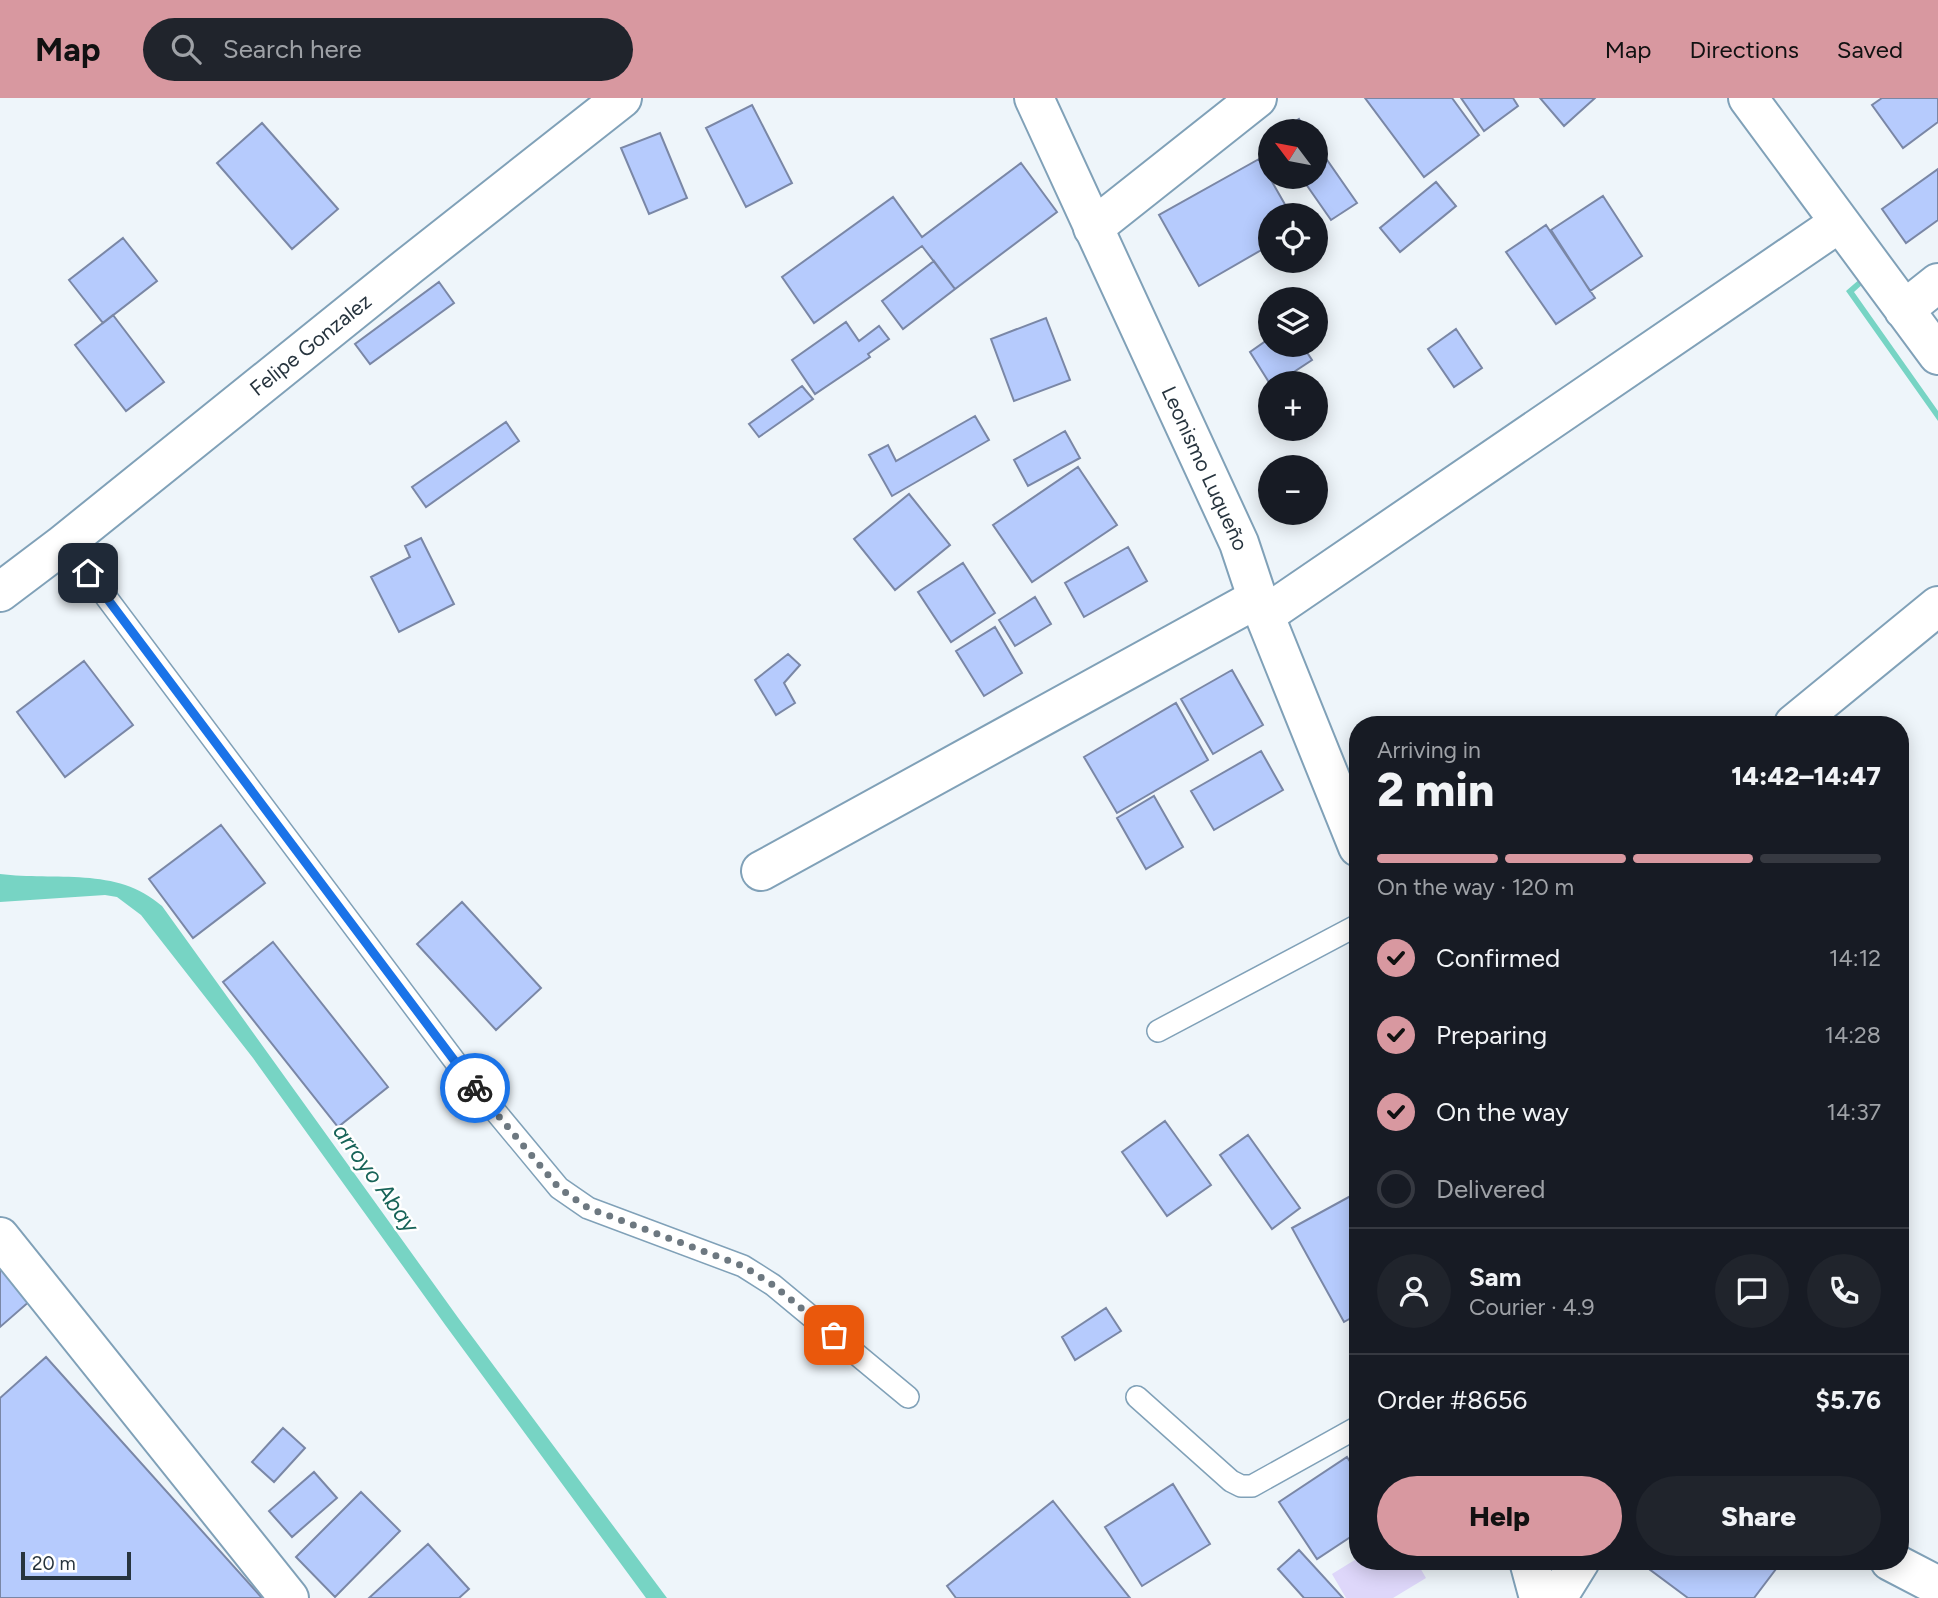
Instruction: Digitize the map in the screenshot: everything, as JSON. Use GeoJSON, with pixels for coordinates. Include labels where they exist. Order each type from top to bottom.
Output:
{"type":"FeatureCollection","features":[{"type":"Feature","properties":{"kind":"street","name":"Felipe Gonzalez"},"geometry":{"type":"LineString","coordinates":[[0,592],[622,98]]}},
{"type":"Feature","properties":{"kind":"street","name":"Leonismo Luqueño"},"geometry":{"type":"LineString","coordinates":[[1034,98],[1239,543],[1349,824]]}},
{"type":"Feature","properties":{"kind":"street"},"geometry":{"type":"LineString","coordinates":[[1093,228],[1257,98]]}},
{"type":"Feature","properties":{"kind":"street"},"geometry":{"type":"LineString","coordinates":[[1748,98],[1938,355]]}},
{"type":"Feature","properties":{"kind":"street"},"geometry":{"type":"LineString","coordinates":[[761,872],[1262,607],[1839,223]]}},
{"type":"Feature","properties":{"kind":"street"},"geometry":{"type":"LineString","coordinates":[[1904,310],[1938,284]]}},
{"type":"Feature","properties":{"kind":"street"},"geometry":{"type":"LineString","coordinates":[[1804,716],[1938,606]]}},
{"type":"Feature","properties":{"kind":"street"},"geometry":{"type":"LineString","coordinates":[[0,1237],[289,1598]]}},
{"type":"Feature","properties":{"kind":"street"},"geometry":{"type":"LineString","coordinates":[[1531,1570],[1539,1598]]}},
{"type":"Feature","properties":{"kind":"street"},"geometry":{"type":"LineString","coordinates":[[1557,1598],[1574,1570]]}},
{"type":"Feature","properties":{"kind":"street"},"geometry":{"type":"LineString","coordinates":[[1907,1570],[1938,1586]]}},
{"type":"Feature","properties":{"kind":"lane"},"geometry":{"type":"LineString","coordinates":[[61,546],[88,573],[466,1076],[559,1188],[588,1208],[743,1266],[773,1285],[908,1397]]}},
{"type":"Feature","properties":{"kind":"lane"},"geometry":{"type":"LineString","coordinates":[[1158,1031],[1349,930]]}},
{"type":"Feature","properties":{"kind":"lane"},"geometry":{"type":"LineString","coordinates":[[1137,1397],[1231,1481],[1241,1486],[1252,1486],[1349,1432]]}},
{"type":"Feature","properties":{"kind":"shaded area"},"geometry":{"type":"Polygon","coordinates":[[[1861,278],[1865,282],[1854,292],[1938,411],[1938,421],[1846,291],[1861,278]]]}},
{"type":"Feature","properties":{"kind":"shaded area"},"geometry":{"type":"Polygon","coordinates":[[[0,874],[105,880],[144,893],[162,906],[459,1319],[667,1598],[646,1598],[253,1058],[141,915],[117,897],[105,895],[0,902],[0,874]]]}},
{"type":"Feature","properties":{"kind":"shaded area"},"geometry":{"type":"Polygon","coordinates":[[[1349,1564],[1349,1570],[1421,1570],[1426,1578],[1393,1598],[1346,1598],[1332,1574],[1349,1564]]]}},
{"type":"Feature","properties":{"kind":"building"},"geometry":{"type":"Polygon","coordinates":[[[1365,98],[1452,98],[1479,135],[1424,177],[1365,98]]]}},
{"type":"Feature","properties":{"kind":"building"},"geometry":{"type":"Polygon","coordinates":[[[1461,98],[1513,98],[1518,106],[1484,131],[1461,98]]]}},
{"type":"Feature","properties":{"kind":"building"},"geometry":{"type":"Polygon","coordinates":[[[1540,98],[1595,98],[1564,126],[1540,98]]]}},
{"type":"Feature","properties":{"kind":"building"},"geometry":{"type":"Polygon","coordinates":[[[1882,98],[1938,98],[1938,122],[1903,148],[1872,105],[1882,98]]]}},
{"type":"Feature","properties":{"kind":"building"},"geometry":{"type":"Polygon","coordinates":[[[752,105],[792,183],[746,207],[706,128],[752,105]]]}},
{"type":"Feature","properties":{"kind":"building"},"geometry":{"type":"Polygon","coordinates":[[[262,123],[338,209],[292,249],[217,163],[262,123]]]}},
{"type":"Feature","properties":{"kind":"building"},"geometry":{"type":"Polygon","coordinates":[[[660,133],[687,198],[649,214],[621,148],[660,133]]]}},
{"type":"Feature","properties":{"kind":"building"},"geometry":{"type":"Polygon","coordinates":[[[1258,160],[1258,189],[1276,189],[1284,203],[1258,203],[1258,252],[1199,286],[1159,215],[1258,160]]]}},
{"type":"Feature","properties":{"kind":"building"},"geometry":{"type":"Polygon","coordinates":[[[1328,161],[1357,203],[1331,220],[1328,216],[1328,203],[1319,203],[1309,189],[1328,189],[1328,161]]]}},
{"type":"Feature","properties":{"kind":"building"},"geometry":{"type":"Polygon","coordinates":[[[1021,163],[1057,212],[955,289],[922,246],[814,323],[782,277],[893,197],[922,237],[1021,163]]]}},
{"type":"Feature","properties":{"kind":"building"},"geometry":{"type":"Polygon","coordinates":[[[1938,169],[1938,220],[1906,243],[1882,209],[1938,169]]]}},
{"type":"Feature","properties":{"kind":"building"},"geometry":{"type":"Polygon","coordinates":[[[1436,182],[1456,206],[1400,252],[1380,228],[1436,182]]]}},
{"type":"Feature","properties":{"kind":"building"},"geometry":{"type":"Polygon","coordinates":[[[1603,196],[1642,256],[1590,291],[1551,230],[1603,196]]]}},
{"type":"Feature","properties":{"kind":"building"},"geometry":{"type":"Polygon","coordinates":[[[1546,225],[1595,298],[1556,324],[1506,252],[1546,225]]]}},
{"type":"Feature","properties":{"kind":"building"},"geometry":{"type":"Polygon","coordinates":[[[123,238],[157,281],[103,323],[69,280],[123,238]]]}},
{"type":"Feature","properties":{"kind":"building"},"geometry":{"type":"Polygon","coordinates":[[[934,261],[955,289],[903,329],[882,301],[934,261]]]}},
{"type":"Feature","properties":{"kind":"building"},"geometry":{"type":"Polygon","coordinates":[[[439,282],[454,303],[370,364],[355,344],[439,282]]]}},
{"type":"Feature","properties":{"kind":"building"},"geometry":{"type":"Polygon","coordinates":[[[113,315],[164,382],[126,411],[75,345],[113,315]]]}},
{"type":"Feature","properties":{"kind":"building"},"geometry":{"type":"Polygon","coordinates":[[[1046,318],[1070,380],[1014,401],[991,339],[1046,318]]]}},
{"type":"Feature","properties":{"kind":"building"},"geometry":{"type":"Polygon","coordinates":[[[846,322],[859,341],[879,326],[889,339],[868,354],[870,357],[815,394],[792,360],[846,322]]]}},
{"type":"Feature","properties":{"kind":"building"},"geometry":{"type":"Polygon","coordinates":[[[1456,329],[1482,368],[1454,387],[1428,349],[1456,329]]]}},
{"type":"Feature","properties":{"kind":"building"},"geometry":{"type":"Polygon","coordinates":[[[1258,346],[1258,357],[1310,357],[1312,360],[1295,371],[1262,371],[1250,352],[1258,346]]]}},
{"type":"Feature","properties":{"kind":"building"},"geometry":{"type":"Polygon","coordinates":[[[802,386],[813,399],[759,437],[749,424],[802,386]]]}},
{"type":"Feature","properties":{"kind":"building"},"geometry":{"type":"Polygon","coordinates":[[[975,416],[989,440],[892,496],[869,455],[888,445],[896,461],[975,416]]]}},
{"type":"Feature","properties":{"kind":"building"},"geometry":{"type":"Polygon","coordinates":[[[506,422],[519,441],[426,507],[412,487],[506,422]]]}},
{"type":"Feature","properties":{"kind":"building"},"geometry":{"type":"Polygon","coordinates":[[[1065,431],[1080,458],[1028,486],[1014,460],[1065,431]]]}},
{"type":"Feature","properties":{"kind":"building"},"geometry":{"type":"Polygon","coordinates":[[[1078,467],[1117,525],[1032,582],[993,525],[1078,467]]]}},
{"type":"Feature","properties":{"kind":"building"},"geometry":{"type":"Polygon","coordinates":[[[909,494],[950,545],[895,590],[854,539],[909,494]]]}},
{"type":"Feature","properties":{"kind":"building"},"geometry":{"type":"Polygon","coordinates":[[[421,538],[454,604],[399,632],[371,577],[410,557],[405,546],[421,538]]]}},
{"type":"Feature","properties":{"kind":"building"},"geometry":{"type":"Polygon","coordinates":[[[1128,547],[1147,581],[1084,617],[1065,583],[1128,547]]]}},
{"type":"Feature","properties":{"kind":"building"},"geometry":{"type":"Polygon","coordinates":[[[963,563],[995,613],[951,642],[918,592],[963,563]]]}},
{"type":"Feature","properties":{"kind":"building"},"geometry":{"type":"Polygon","coordinates":[[[1035,597],[1051,624],[1015,646],[999,620],[1035,597]]]}},
{"type":"Feature","properties":{"kind":"building"},"geometry":{"type":"Polygon","coordinates":[[[995,627],[1022,673],[984,696],[956,651],[995,627]]]}},
{"type":"Feature","properties":{"kind":"building"},"geometry":{"type":"Polygon","coordinates":[[[788,654],[800,665],[784,683],[795,703],[776,715],[755,680],[788,654]]]}},
{"type":"Feature","properties":{"kind":"building"},"geometry":{"type":"Polygon","coordinates":[[[84,661],[133,725],[65,777],[17,712],[84,661]]]}},
{"type":"Feature","properties":{"kind":"building"},"geometry":{"type":"Polygon","coordinates":[[[1232,670],[1263,725],[1213,754],[1181,699],[1232,670]]]}},
{"type":"Feature","properties":{"kind":"building"},"geometry":{"type":"Polygon","coordinates":[[[1176,703],[1208,760],[1117,813],[1084,757],[1176,703]]]}},
{"type":"Feature","properties":{"kind":"building"},"geometry":{"type":"Polygon","coordinates":[[[1261,751],[1283,790],[1214,830],[1191,791],[1261,751]]]}},
{"type":"Feature","properties":{"kind":"building"},"geometry":{"type":"Polygon","coordinates":[[[1154,796],[1183,847],[1146,869],[1117,818],[1154,796]]]}},
{"type":"Feature","properties":{"kind":"building"},"geometry":{"type":"Polygon","coordinates":[[[221,825],[265,883],[193,938],[149,879],[221,825]]]}},
{"type":"Feature","properties":{"kind":"building"},"geometry":{"type":"Polygon","coordinates":[[[462,902],[541,988],[496,1030],[417,944],[462,902]]]}},
{"type":"Feature","properties":{"kind":"building"},"geometry":{"type":"Polygon","coordinates":[[[273,942],[388,1087],[338,1127],[223,982],[273,942]]]}},
{"type":"Feature","properties":{"kind":"building"},"geometry":{"type":"Polygon","coordinates":[[[1165,1121],[1211,1185],[1167,1216],[1122,1152],[1165,1121]]]}},
{"type":"Feature","properties":{"kind":"building"},"geometry":{"type":"Polygon","coordinates":[[[1248,1135],[1300,1208],[1272,1229],[1220,1155],[1248,1135]]]}},
{"type":"Feature","properties":{"kind":"building"},"geometry":{"type":"Polygon","coordinates":[[[1349,1197],[1349,1319],[1344,1322],[1292,1228],[1349,1197]]]}},
{"type":"Feature","properties":{"kind":"building"},"geometry":{"type":"Polygon","coordinates":[[[0,1266],[31,1300],[0,1327],[0,1266]]]}},
{"type":"Feature","properties":{"kind":"building"},"geometry":{"type":"Polygon","coordinates":[[[1106,1308],[1121,1331],[1075,1360],[1062,1337],[1106,1308]]]}},
{"type":"Feature","properties":{"kind":"building"},"geometry":{"type":"Polygon","coordinates":[[[46,1357],[262,1598],[0,1598],[0,1398],[46,1357]]]}},
{"type":"Feature","properties":{"kind":"building"},"geometry":{"type":"Polygon","coordinates":[[[283,1428],[305,1448],[274,1482],[252,1462],[283,1428]]]}},
{"type":"Feature","properties":{"kind":"building"},"geometry":{"type":"Polygon","coordinates":[[[1347,1457],[1349,1460],[1349,1538],[1317,1559],[1279,1502],[1347,1457]]]}},
{"type":"Feature","properties":{"kind":"building"},"geometry":{"type":"Polygon","coordinates":[[[314,1472],[337,1498],[292,1537],[269,1511],[314,1472]]]}},
{"type":"Feature","properties":{"kind":"building"},"geometry":{"type":"Polygon","coordinates":[[[1173,1484],[1210,1544],[1142,1586],[1105,1527],[1173,1484]]]}},
{"type":"Feature","properties":{"kind":"building"},"geometry":{"type":"Polygon","coordinates":[[[361,1492],[400,1531],[335,1597],[296,1557],[361,1492]]]}},
{"type":"Feature","properties":{"kind":"building"},"geometry":{"type":"Polygon","coordinates":[[[1053,1501],[1130,1598],[956,1598],[947,1586],[1053,1501]]]}},
{"type":"Feature","properties":{"kind":"building"},"geometry":{"type":"Polygon","coordinates":[[[428,1544],[469,1589],[459,1598],[369,1598],[428,1544]]]}},
{"type":"Feature","properties":{"kind":"building"},"geometry":{"type":"Polygon","coordinates":[[[1299,1550],[1343,1598],[1304,1598],[1278,1569],[1299,1550]]]}},
{"type":"Feature","properties":{"kind":"building"},"geometry":{"type":"Polygon","coordinates":[[[1650,1570],[1775,1570],[1754,1598],[1688,1598],[1650,1570]]]}},
{"type":"Feature","properties":{"kind":"way so far"},"geometry":{"type":"LineString","coordinates":[[475,1088],[559,1188],[588,1208],[743,1266],[773,1285],[834,1335]]}},
{"type":"Feature","properties":{"kind":"route"},"geometry":{"type":"LineString","coordinates":[[88,573],[475,1088]]}},
{"type":"Feature","properties":{"kind":"water label","name":"arroyo Abay"},"geometry":{"type":"Point","coordinates":[376,1178]}}]}
